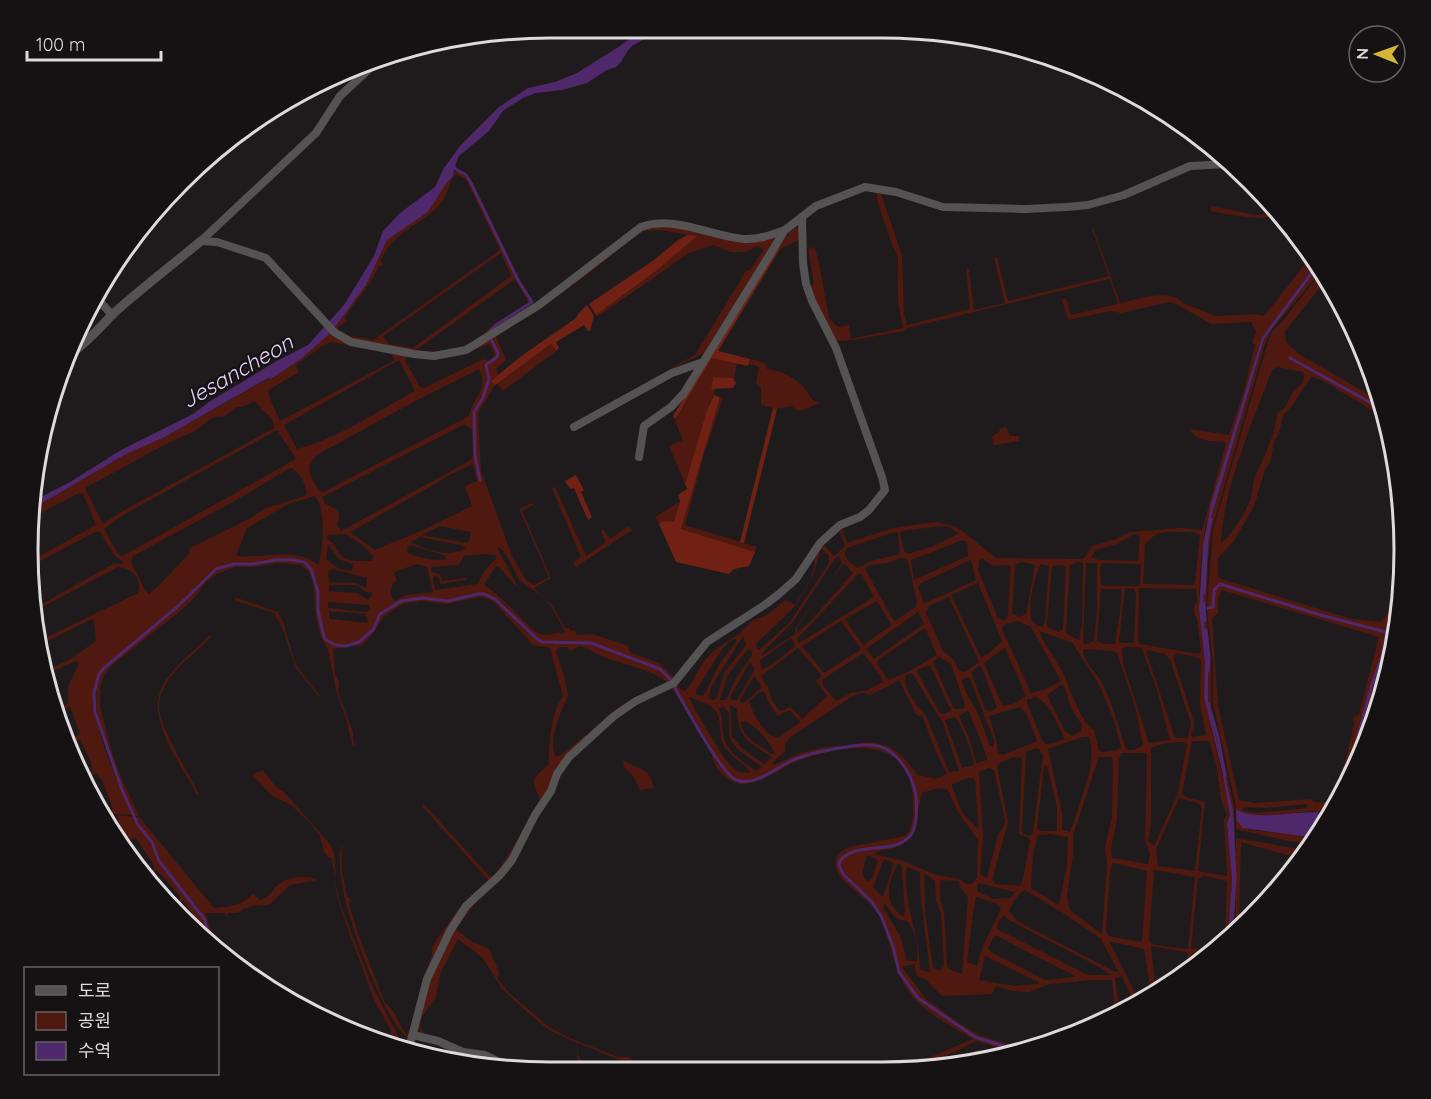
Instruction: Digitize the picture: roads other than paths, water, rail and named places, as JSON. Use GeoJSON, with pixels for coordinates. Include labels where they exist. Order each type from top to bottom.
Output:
{"type":"FeatureCollection","features":[{"type":"Feature","properties":{"kind":"street"},"geometry":{"type":"LineString","coordinates":[[79,347],[112,315],[201,241],[316,133],[340,96],[366,72]]}},
{"type":"Feature","properties":{"kind":"street"},"geometry":{"type":"LineString","coordinates":[[639,457],[644,426],[671,407],[684,393],[785,231],[816,206],[865,186],[952,208],[1025,209],[1088,205],[1124,195],[1190,166],[1217,163]]}},
{"type":"Feature","properties":{"kind":"street"},"geometry":{"type":"LineString","coordinates":[[411,1042],[427,979],[450,931],[466,906],[500,875],[512,860],[535,814],[551,791],[557,774],[569,757],[614,716],[636,701],[674,683],[707,642],[779,594],[796,579],[820,543],[834,529],[860,517],[869,510],[885,490],[836,348],[806,284],[802,217]]}},
{"type":"Feature","properties":{"kind":"street"},"geometry":{"type":"LineString","coordinates":[[201,241],[217,242],[266,258],[334,332],[344,339],[434,356],[472,348],[539,305],[641,227],[653,224],[678,225],[742,239],[762,238],[785,231]]}},
{"type":"Feature","properties":{"kind":"street"},"geometry":{"type":"LineString","coordinates":[[101,303],[112,315]]}},
{"type":"Feature","properties":{"kind":"street"},"geometry":{"type":"LineString","coordinates":[[574,427],[672,373],[703,362]]}},
{"type":"Feature","properties":{"kind":"street"},"geometry":{"type":"LineString","coordinates":[[413,1035],[438,1041],[463,1052],[490,1058]]}},
{"type":"Feature","properties":{"kind":"water"},"geometry":{"type":"Polygon","coordinates":[[[630,38],[646,38],[632,46],[616,67],[587,83],[562,90],[536,93],[523,98],[503,111],[489,131],[459,156],[453,176],[428,212],[387,240],[366,285],[335,329],[302,358],[271,379],[268,378],[165,437],[126,454],[40,504],[41,497],[70,482],[121,450],[193,414],[277,361],[308,345],[344,305],[374,256],[383,231],[400,213],[435,187],[444,168],[460,146],[499,107],[528,88],[555,82],[577,73],[630,38]]]}},
{"type":"Feature","properties":{"kind":"water"},"geometry":{"type":"Polygon","coordinates":[[[1311,271],[1313,274],[1264,339],[1211,518],[1206,546],[1203,613],[1208,656],[1208,704],[1233,810],[1233,921],[1229,925],[1232,879],[1227,824],[1230,815],[1222,770],[1204,697],[1205,662],[1199,609],[1203,545],[1211,504],[1262,337],[1311,271]]]}},
{"type":"Feature","properties":{"kind":"water"},"geometry":{"type":"Polygon","coordinates":[[[1236,810],[1260,815],[1321,812],[1305,836],[1243,828],[1237,821],[1236,810]]]}},
{"type":"Feature","properties":{"kind":"waterway"},"geometry":{"type":"LineString","coordinates":[[454,165],[454,168],[466,175],[471,183],[518,280],[532,302],[490,331]]}},
{"type":"Feature","properties":{"kind":"waterway"},"geometry":{"type":"LineString","coordinates":[[480,480],[475,456],[474,412],[483,398],[489,379],[486,365],[497,357],[498,353],[492,341]]}},
{"type":"Feature","properties":{"kind":"waterway"},"geometry":{"type":"LineString","coordinates":[[1290,358],[1372,403]]}},
{"type":"Feature","properties":{"kind":"waterway"},"geometry":{"type":"LineString","coordinates":[[1204,593],[1207,539],[1211,519]]}},
{"type":"Feature","properties":{"kind":"waterway"},"geometry":{"type":"LineString","coordinates":[[207,930],[205,920],[159,861],[152,842],[138,825],[122,790],[95,712],[94,693],[99,674],[104,668],[177,607],[216,569],[234,564],[253,564],[276,560],[304,562],[311,569],[318,592],[318,610],[325,639],[335,645],[346,646],[359,642],[373,630],[380,614],[401,601],[422,598],[448,601],[484,594],[495,599],[542,642],[591,643],[660,669],[672,681]]}},
{"type":"Feature","properties":{"kind":"waterway"},"geometry":{"type":"LineString","coordinates":[[1208,608],[1213,607],[1214,590],[1220,584],[1324,616],[1386,632]]}},
{"type":"Feature","properties":{"kind":"waterway"},"geometry":{"type":"LineString","coordinates":[[1204,603],[1205,620]]}},
{"type":"Feature","properties":{"kind":"waterway"},"geometry":{"type":"LineString","coordinates":[[1206,630],[1208,671]]}},
{"type":"Feature","properties":{"kind":"waterway"},"geometry":{"type":"LineString","coordinates":[[1358,736],[1386,634]]}},
{"type":"Feature","properties":{"kind":"waterway"},"geometry":{"type":"LineString","coordinates":[[674,686],[712,752],[729,775],[736,780],[758,779],[797,759],[839,748],[871,745],[888,750],[895,755],[911,778],[916,795],[916,816],[911,835],[895,845],[855,851],[840,861],[839,865],[843,874],[872,902],[881,916],[893,946],[899,972],[918,998],[975,1037],[1005,1046]]}},
{"type":"Feature","properties":{"kind":"waterway"},"geometry":{"type":"LineString","coordinates":[[1208,704],[1218,737],[1225,776]]}},
{"type":"Feature","properties":{"kind":"waterway"},"geometry":{"type":"LineString","coordinates":[[1232,818],[1235,877],[1233,911]]}},
{"type":"Feature","properties":{"kind":"water label","name":"Jesancheon"},"geometry":{"type":"Point","coordinates":[237,371]}}]}
